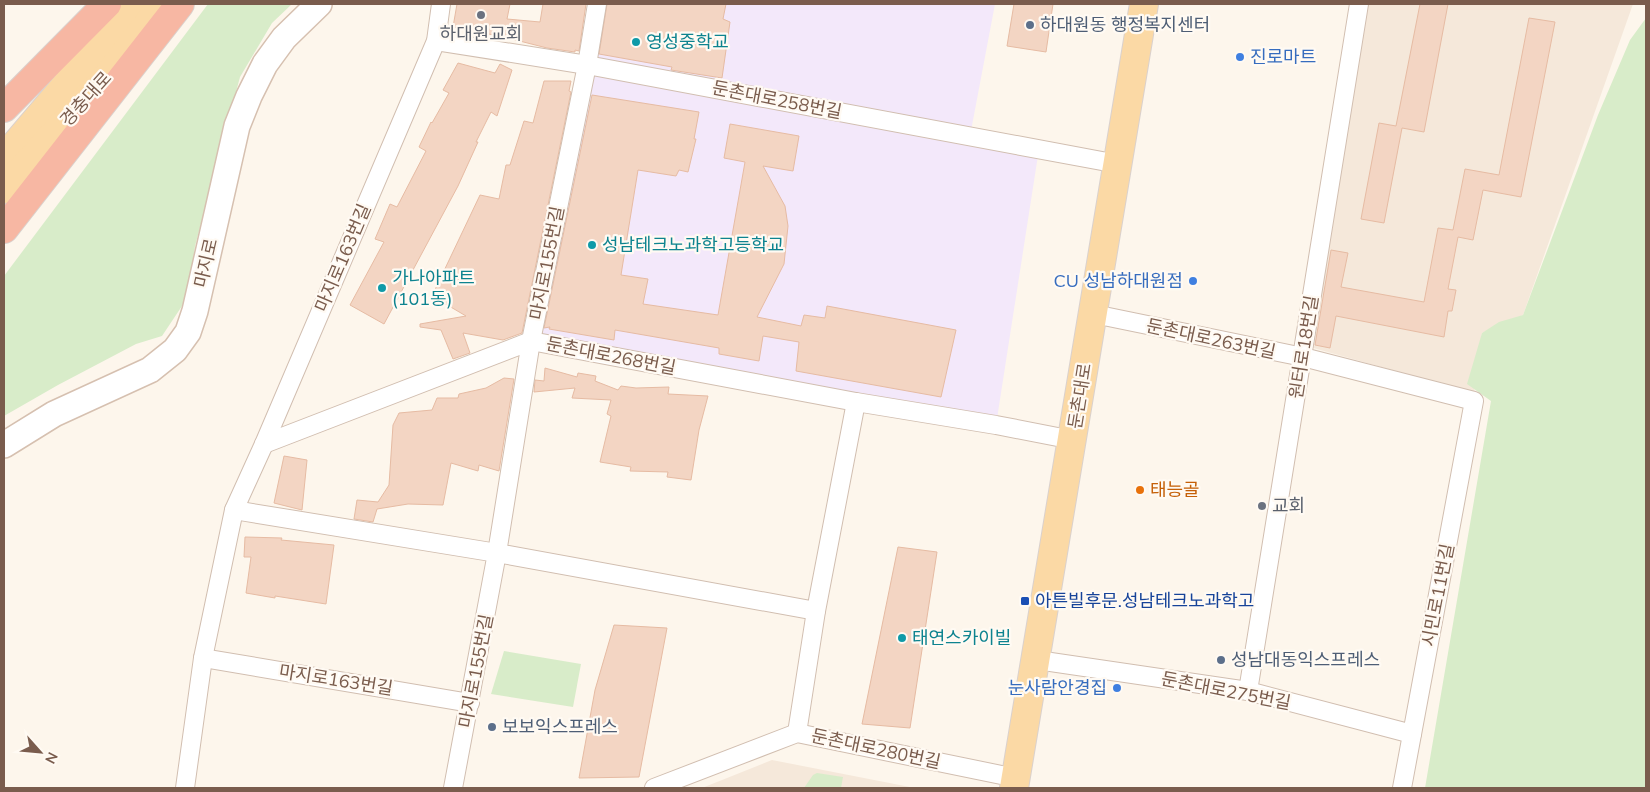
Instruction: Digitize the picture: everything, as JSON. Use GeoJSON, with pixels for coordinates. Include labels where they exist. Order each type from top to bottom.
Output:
{"type":"FeatureCollection","features":[{"type":"Feature","properties":{"kind":"highway"},"geometry":{"type":"LineString","coordinates":[[4,108],[107,4]]}},
{"type":"Feature","properties":{"kind":"highway"},"geometry":{"type":"LineString","coordinates":[[4,230],[180,4]]}},
{"type":"Feature","properties":{"kind":"main road","name":"경충대로"},"geometry":{"type":"LineString","coordinates":[[4,158],[135,4]]}},
{"type":"Feature","properties":{"kind":"main road","name":"경충대로"},"geometry":{"type":"LineString","coordinates":[[4,189],[110,73],[163,4]]}},
{"type":"Feature","properties":{"kind":"main road","name":"마지로"},"geometry":{"type":"LineString","coordinates":[[4,445],[54,414],[150,370],[175,350],[188,332],[195,311],[237,126],[249,96],[265,64],[284,38],[320,4]]}},
{"type":"Feature","properties":{"kind":"main road","name":"둔촌대로"},"geometry":{"type":"LineString","coordinates":[[1015,783],[1037,660],[1144,4]]}},
{"type":"Feature","properties":{"kind":"street","name":"마지로163번길"},"geometry":{"type":"LineString","coordinates":[[185,788],[203,658],[234,510],[436,41],[442,4]]}},
{"type":"Feature","properties":{"kind":"street","name":"마지로155번길"},"geometry":{"type":"LineString","coordinates":[[453,788],[498,553],[531,341],[587,65],[597,4]]}},
{"type":"Feature","properties":{"kind":"street","name":"원터로18번길"},"geometry":{"type":"LineString","coordinates":[[1248,691],[1359,4]]}},
{"type":"Feature","properties":{"kind":"street","name":"둔촌대로258번길"},"geometry":{"type":"LineString","coordinates":[[436,41],[587,65],[1118,164]]}},
{"type":"Feature","properties":{"kind":"street","name":"둔촌대로263번길"},"geometry":{"type":"LineString","coordinates":[[1094,314],[1303,357],[1474,402]]}},
{"type":"Feature","properties":{"kind":"street","name":"둔촌대로268번길"},"geometry":{"type":"LineString","coordinates":[[264,444],[531,341],[856,402],[1073,440]]}},
{"type":"Feature","properties":{"kind":"street"},"geometry":{"type":"LineString","coordinates":[[797,733],[816,611],[856,402]]}},
{"type":"Feature","properties":{"kind":"street","name":"시민로11번길"},"geometry":{"type":"LineString","coordinates":[[1402,788],[1474,402]]}},
{"type":"Feature","properties":{"kind":"street"},"geometry":{"type":"LineString","coordinates":[[234,510],[498,553],[816,611]]}},
{"type":"Feature","properties":{"kind":"street","name":"마지로163번길"},"geometry":{"type":"LineString","coordinates":[[203,658],[470,703]]}},
{"type":"Feature","properties":{"kind":"street","name":"둔촌대로275번길"},"geometry":{"type":"LineString","coordinates":[[1037,660],[1248,691],[1412,734]]}},
{"type":"Feature","properties":{"kind":"street","name":"둔촌대로280번길"},"geometry":{"type":"LineString","coordinates":[[654,788],[797,733],[1015,783]]}},
{"type":"Feature","properties":{"kind":"shaded area"},"geometry":{"type":"Polygon","coordinates":[[[597,4],[995,4],[970,136],[1039,149],[996,425],[531,341],[597,4]]]}},
{"type":"Feature","properties":{"kind":"shaded area"},"geometry":{"type":"Polygon","coordinates":[[[1364,4],[1633,4],[1523,315],[1482,333],[1474,393],[1310,347],[1364,4]]]}},
{"type":"Feature","properties":{"kind":"shaded area"},"geometry":{"type":"Polygon","coordinates":[[[772,760],[915,788],[702,788],[772,760]]]}},
{"type":"Feature","properties":{"kind":"green space"},"geometry":{"type":"Polygon","coordinates":[[[208,4],[292,4],[272,23],[240,77],[195,246],[190,285],[182,306],[162,336],[136,344],[4,416],[4,276],[208,4]]]}},
{"type":"Feature","properties":{"kind":"green space"},"geometry":{"type":"Polygon","coordinates":[[[1646,18],[1646,788],[1425,788],[1491,401],[1467,384],[1482,333],[1499,322],[1523,315],[1598,115],[1630,40],[1646,18]]]}},
{"type":"Feature","properties":{"kind":"green space"},"geometry":{"type":"Polygon","coordinates":[[[504,651],[581,664],[573,707],[491,694],[504,651]]]}},
{"type":"Feature","properties":{"kind":"green space"},"geometry":{"type":"Polygon","coordinates":[[[817,773],[843,777],[841,788],[804,788],[813,775],[817,773]]]}},
{"type":"Feature","properties":{"kind":"building"},"geometry":{"type":"Polygon","coordinates":[[[457,4],[510,4],[507,19],[540,22],[543,4],[586,4],[579,51],[547,48],[453,27],[457,4]]]}},
{"type":"Feature","properties":{"kind":"building"},"geometry":{"type":"Polygon","coordinates":[[[607,4],[726,4],[723,19],[730,22],[722,78],[671,70],[672,67],[599,54],[607,4]]]}},
{"type":"Feature","properties":{"kind":"building","name":"하대원동 행정복지센터"},"geometry":{"type":"Polygon","coordinates":[[[1014,4],[1053,4],[1046,52],[1007,46],[1014,4]]]}},
{"type":"Feature","properties":{"kind":"building"},"geometry":{"type":"Polygon","coordinates":[[[1420,4],[1448,4],[1424,132],[1402,128],[1384,223],[1361,219],[1379,123],[1396,126],[1420,4]]]}},
{"type":"Feature","properties":{"kind":"building"},"geometry":{"type":"Polygon","coordinates":[[[1529,18],[1555,22],[1521,197],[1483,190],[1473,240],[1458,237],[1448,289],[1456,290],[1452,311],[1448,311],[1444,337],[1336,316],[1330,348],[1315,345],[1331,250],[1348,253],[1341,287],[1424,302],[1438,228],[1453,230],[1465,169],[1499,175],[1529,18]]]}},
{"type":"Feature","properties":{"kind":"building"},"geometry":{"type":"Polygon","coordinates":[[[458,63],[495,73],[500,64],[512,70],[497,116],[491,112],[458,186],[384,324],[350,305],[384,242],[375,239],[390,204],[397,207],[426,151],[419,147],[431,122],[449,93],[443,90],[458,63]]]}},
{"type":"Feature","properties":{"kind":"building"},"geometry":{"type":"Polygon","coordinates":[[[544,81],[571,81],[569,91],[571,92],[522,333],[503,340],[463,333],[470,353],[453,359],[441,330],[420,327],[420,324],[466,316],[432,296],[480,195],[499,199],[506,165],[510,165],[524,121],[533,123],[544,81]]]}},
{"type":"Feature","properties":{"kind":"building","name":"성남테크노과학고등학교"},"geometry":{"type":"Polygon","coordinates":[[[592,95],[699,112],[694,139],[696,139],[688,172],[679,170],[676,176],[638,170],[621,275],[648,279],[643,304],[718,315],[745,162],[724,158],[730,124],[799,136],[793,171],[763,166],[785,206],[788,226],[784,264],[757,317],[801,326],[804,315],[825,318],[827,306],[956,330],[941,397],[796,371],[799,342],[763,336],[759,361],[719,354],[719,348],[615,330],[614,340],[549,329],[550,327],[544,328],[592,95]]]}},
{"type":"Feature","properties":{"kind":"building"},"geometry":{"type":"Polygon","coordinates":[[[545,368],[577,377],[578,373],[596,376],[595,381],[618,390],[621,386],[636,388],[669,387],[668,394],[708,396],[699,430],[691,480],[667,477],[668,472],[630,471],[631,467],[600,462],[611,416],[607,414],[611,400],[572,398],[575,388],[534,392],[535,380],[544,381],[545,368]]]}},
{"type":"Feature","properties":{"kind":"building"},"geometry":{"type":"Polygon","coordinates":[[[504,378],[514,379],[499,471],[479,465],[478,471],[451,463],[443,505],[408,504],[377,509],[373,522],[354,519],[357,500],[378,502],[389,485],[393,425],[399,413],[432,410],[437,398],[458,398],[459,394],[486,388],[504,378]]]}},
{"type":"Feature","properties":{"kind":"building"},"geometry":{"type":"Polygon","coordinates":[[[284,456],[307,460],[302,510],[274,503],[284,456]]]}},
{"type":"Feature","properties":{"kind":"building"},"geometry":{"type":"Polygon","coordinates":[[[245,537],[282,538],[281,540],[334,545],[326,604],[246,593],[251,557],[244,557],[245,537]]]}},
{"type":"Feature","properties":{"kind":"building","name":"태연스카이빌"},"geometry":{"type":"Polygon","coordinates":[[[898,547],[937,552],[910,728],[862,724],[898,547]]]}},
{"type":"Feature","properties":{"kind":"building"},"geometry":{"type":"Polygon","coordinates":[[[614,625],[667,628],[639,777],[579,778],[595,690],[614,625]]]}},
{"type":"Feature","properties":{"kind":"place","name":"하대원교회"},"geometry":{"type":"Point","coordinates":[481,15]}},
{"type":"Feature","properties":{"kind":"place","name":"하대원동 행정복지센터"},"geometry":{"type":"Point","coordinates":[1030,25]}},
{"type":"Feature","properties":{"kind":"place","name":"영성중학교"},"geometry":{"type":"Point","coordinates":[636,42]}},
{"type":"Feature","properties":{"kind":"place","name":"진로마트"},"geometry":{"type":"Point","coordinates":[1240,57]}},
{"type":"Feature","properties":{"kind":"place","name":"성남테크노과학고등학교"},"geometry":{"type":"Point","coordinates":[592,245]}},
{"type":"Feature","properties":{"kind":"place","name":"CU 성남하대원점"},"geometry":{"type":"Point","coordinates":[1193,281]}},
{"type":"Feature","properties":{"kind":"place","name":"가나아파트 (101동)"},"geometry":{"type":"Point","coordinates":[382,288]}},
{"type":"Feature","properties":{"kind":"place","name":"태능골"},"geometry":{"type":"Point","coordinates":[1140,490]}},
{"type":"Feature","properties":{"kind":"place","name":"교회"},"geometry":{"type":"Point","coordinates":[1262,506]}},
{"type":"Feature","properties":{"kind":"place","name":"아튼빌후문.성남테크노과학고"},"geometry":{"type":"Point","coordinates":[1025,601]}},
{"type":"Feature","properties":{"kind":"place","name":"태연스카이빌"},"geometry":{"type":"Point","coordinates":[902,638]}},
{"type":"Feature","properties":{"kind":"place","name":"성남대동익스프레스"},"geometry":{"type":"Point","coordinates":[1221,660]}},
{"type":"Feature","properties":{"kind":"place","name":"눈사람안경집"},"geometry":{"type":"Point","coordinates":[1117,688]}},
{"type":"Feature","properties":{"kind":"place","name":"보보익스프레스"},"geometry":{"type":"Point","coordinates":[492,727]}}]}
